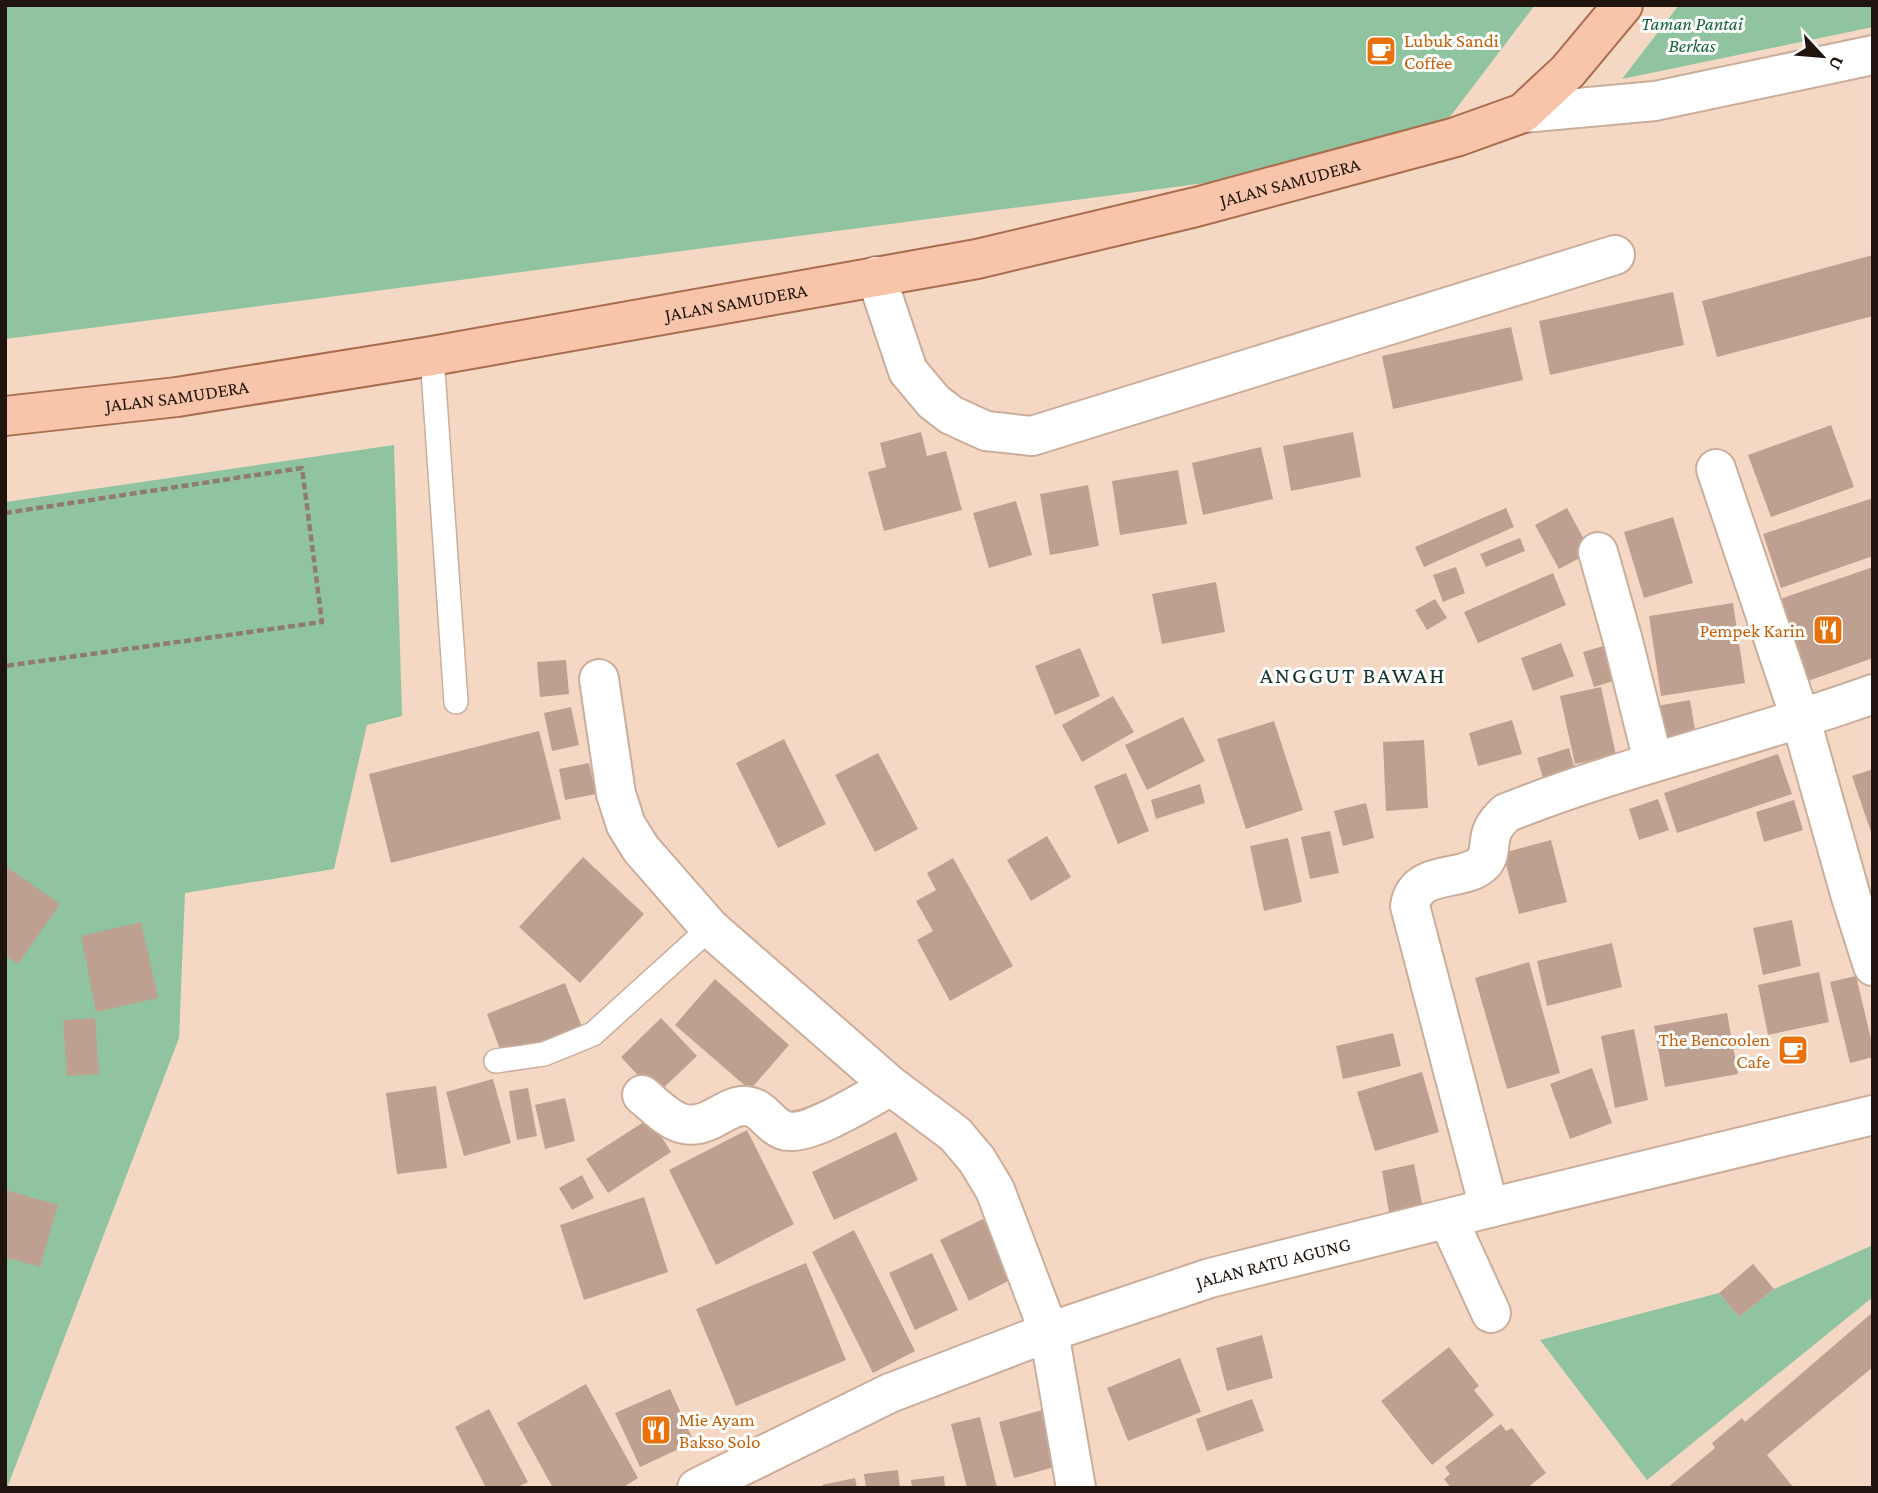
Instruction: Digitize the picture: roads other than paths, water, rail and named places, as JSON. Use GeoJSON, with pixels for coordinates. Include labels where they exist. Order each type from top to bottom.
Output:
{"type":"FeatureCollection","features":[{"type":"Feature","properties":{"kind":"main road"},"geometry":{"type":"LineString","coordinates":[[1523,114],[1568,72],[1623,5]]}},
{"type":"Feature","properties":{"kind":"main road","name":"JALAN SAMUDERA"},"geometry":{"type":"LineString","coordinates":[[5,416],[177,397],[432,356],[977,259],[1196,207],[1456,137],[1523,114]]}},
{"type":"Feature","properties":{"kind":"street"},"geometry":{"type":"LineString","coordinates":[[1523,114],[1655,102],[1873,55]]}},
{"type":"Feature","properties":{"kind":"street"},"geometry":{"type":"LineString","coordinates":[[876,276],[908,371],[934,401],[951,415],[986,431],[1032,436],[1615,255]]}},
{"type":"Feature","properties":{"kind":"street"},"geometry":{"type":"LineString","coordinates":[[1716,469],[1801,720],[1850,897],[1873,966]]}},
{"type":"Feature","properties":{"kind":"street"},"geometry":{"type":"LineString","coordinates":[[1598,552],[1653,761]]}},
{"type":"Feature","properties":{"kind":"street"},"geometry":{"type":"LineString","coordinates":[[599,679],[616,794],[626,825],[641,849],[710,928],[891,1086],[955,1134],[977,1160],[995,1190],[1049,1332],[1076,1488]]}},
{"type":"Feature","properties":{"kind":"street"},"geometry":{"type":"LineString","coordinates":[[1489,1208],[1410,906],[1415,892],[1433,880],[1479,867],[1487,857],[1491,833],[1506,813],[1653,761],[1801,720],[1873,694]]}},
{"type":"Feature","properties":{"kind":"street"},"geometry":{"type":"LineString","coordinates":[[642,1095],[679,1123],[700,1125],[733,1108],[752,1107],[764,1113],[778,1127],[791,1132],[808,1128],[891,1086]]}},
{"type":"Feature","properties":{"kind":"street","name":"JALAN RATU AGUNG"},"geometry":{"type":"LineString","coordinates":[[704,1486],[890,1393],[1049,1332],[1248,1267],[1873,1115]]}},
{"type":"Feature","properties":{"kind":"street"},"geometry":{"type":"LineString","coordinates":[[1448,1219],[1490,1313]]}},
{"type":"Feature","properties":{"kind":"lane"},"geometry":{"type":"LineString","coordinates":[[432,356],[456,702]]}},
{"type":"Feature","properties":{"kind":"lane"},"geometry":{"type":"LineString","coordinates":[[496,1061],[544,1054],[593,1034],[710,928]]}},
{"type":"Feature","properties":{"kind":"place","name":"Lubuk Sandi Coffee"},"geometry":{"type":"Point","coordinates":[1381,51]}},
{"type":"Feature","properties":{"kind":"place","name":"Pempek Karin"},"geometry":{"type":"Point","coordinates":[1828,630]}},
{"type":"Feature","properties":{"kind":"place","name":"The Bencoolen Cafe"},"geometry":{"type":"Point","coordinates":[1793,1050]}},
{"type":"Feature","properties":{"kind":"place","name":"Mie Ayam Bakso Solo"},"geometry":{"type":"Point","coordinates":[656,1430]}},
{"type":"Feature","properties":{"kind":"district","name":"ANGGUT BAWAH"},"geometry":{"type":"Point","coordinates":[1353,675]}},
{"type":"Feature","properties":{"kind":"park label","name":"Taman Pantai Berkas"},"geometry":{"type":"Point","coordinates":[1692,34]}}]}
